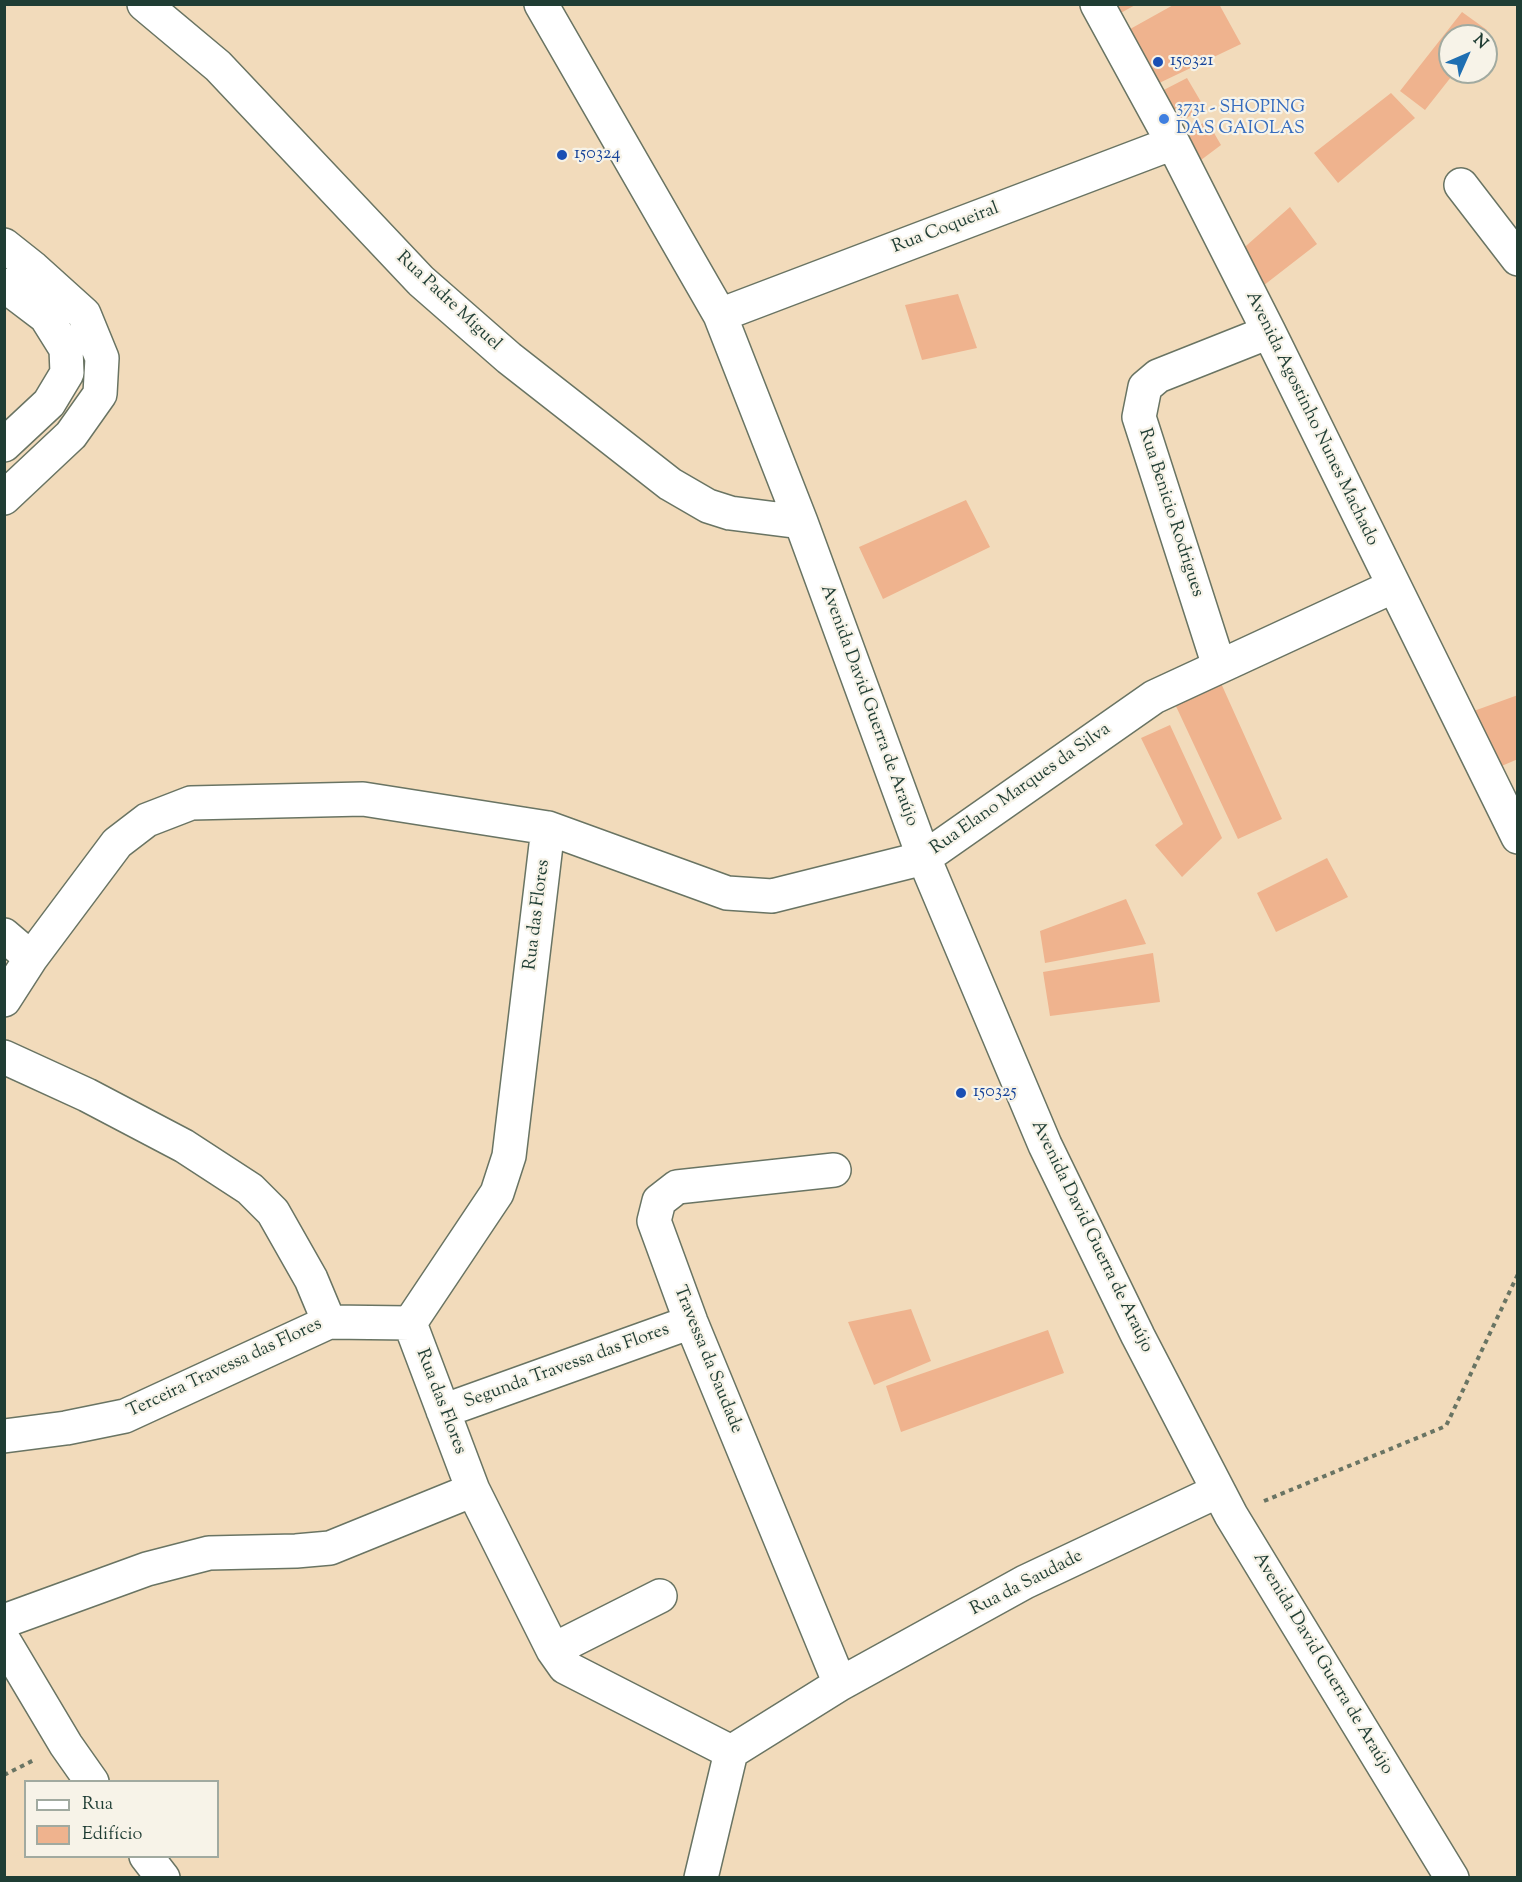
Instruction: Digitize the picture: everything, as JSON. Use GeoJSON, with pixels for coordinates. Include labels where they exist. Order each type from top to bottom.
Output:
{"type":"FeatureCollection","features":[{"type":"Feature","properties":{"kind":"street","name":"Rua Padre Miguel"},"geometry":{"type":"LineString","coordinates":[[144,4],[218,66],[421,281],[509,358],[670,484],[708,506],[730,513],[801,522]]}},
{"type":"Feature","properties":{"kind":"street","name":"Avenida David Guerra de Araújo"},"geometry":{"type":"LineString","coordinates":[[542,4],[720,315],[801,522],[924,858],[1045,1145],[1138,1336],[1225,1503],[1452,1878]]}},
{"type":"Feature","properties":{"kind":"street","name":"Avenida Agostinho Nunes Machado"},"geometry":{"type":"LineString","coordinates":[[1097,4],[1173,143],[1394,586],[1506,783],[1518,837]]}},
{"type":"Feature","properties":{"kind":"street","name":"Rua Coqueiral"},"geometry":{"type":"LineString","coordinates":[[720,315],[1173,143]]}},
{"type":"Feature","properties":{"kind":"street"},"geometry":{"type":"LineString","coordinates":[[1461,185],[1518,259]]}},
{"type":"Feature","properties":{"kind":"street"},"geometry":{"type":"LineString","coordinates":[[4,245],[84,314],[102,358],[100,394],[71,435],[4,498]]}},
{"type":"Feature","properties":{"kind":"street"},"geometry":{"type":"LineString","coordinates":[[4,285],[46,317],[66,349],[67,373],[49,403],[4,445]]}},
{"type":"Feature","properties":{"kind":"street","name":"Rua Benicio Rodrigues"},"geometry":{"type":"LineString","coordinates":[[1219,666],[1138,417],[1145,387],[1158,376],[1269,332]]}},
{"type":"Feature","properties":{"kind":"street","name":"Rua Elano Marques da Silva"},"geometry":{"type":"LineString","coordinates":[[4,1000],[31,958],[117,843],[147,820],[191,803],[363,800],[548,828],[727,892],[772,896],[924,858],[1154,697],[1394,586]]}},
{"type":"Feature","properties":{"kind":"street","name":"Rua das Flores"},"geometry":{"type":"LineString","coordinates":[[548,828],[509,1156],[497,1193],[410,1323],[473,1490],[553,1650],[565,1667],[731,1752]]}},
{"type":"Feature","properties":{"kind":"street"},"geometry":{"type":"LineString","coordinates":[[4,935],[31,958]]}},
{"type":"Feature","properties":{"kind":"street"},"geometry":{"type":"LineString","coordinates":[[4,1057],[87,1095],[184,1146],[250,1189],[273,1212],[310,1279],[329,1322]]}},
{"type":"Feature","properties":{"kind":"street","name":"Travessa da Saudade"},"geometry":{"type":"LineString","coordinates":[[834,1170],[677,1187],[659,1201],[654,1221],[691,1322],[840,1684]]}},
{"type":"Feature","properties":{"kind":"street","name":"Terceira Travessa das Flores"},"geometry":{"type":"LineString","coordinates":[[4,1436],[66,1428],[125,1416],[329,1322],[410,1323]]}},
{"type":"Feature","properties":{"kind":"street","name":"Segunda Travessa das Flores"},"geometry":{"type":"LineString","coordinates":[[443,1411],[691,1322]]}},
{"type":"Feature","properties":{"kind":"street"},"geometry":{"type":"LineString","coordinates":[[4,1621],[147,1569],[209,1553],[330,1548],[473,1490]]}},
{"type":"Feature","properties":{"kind":"street","name":"Rua da Saudade"},"geometry":{"type":"LineString","coordinates":[[840,1684],[1025,1582],[1225,1503]]}},
{"type":"Feature","properties":{"kind":"street"},"geometry":{"type":"LineString","coordinates":[[553,1650],[660,1596]]}},
{"type":"Feature","properties":{"kind":"street"},"geometry":{"type":"LineString","coordinates":[[4,1641],[66,1745],[91,1780]]}},
{"type":"Feature","properties":{"kind":"street"},"geometry":{"type":"LineString","coordinates":[[701,1878],[731,1752],[840,1684]]}},
{"type":"Feature","properties":{"kind":"street"},"geometry":{"type":"LineString","coordinates":[[147,1858],[163,1878]]}},
{"type":"Feature","properties":{"kind":"path"},"geometry":{"type":"LineString","coordinates":[[1225,1503],[1446,1426],[1518,1274]]}},
{"type":"Feature","properties":{"kind":"building"},"geometry":{"type":"Polygon","coordinates":[[[1113,4],[1137,4],[1117,15],[1113,4]]]}},
{"type":"Feature","properties":{"kind":"building"},"geometry":{"type":"Polygon","coordinates":[[[1175,4],[1219,4],[1241,44],[1155,85],[1123,33],[1175,4]]]}},
{"type":"Feature","properties":{"kind":"building"},"geometry":{"type":"Polygon","coordinates":[[[1462,12],[1479,24],[1453,24],[1462,12]]]}},
{"type":"Feature","properties":{"kind":"building"},"geometry":{"type":"Polygon","coordinates":[[[1438,43],[1438,84],[1446,84],[1425,110],[1400,91],[1438,43]]]}},
{"type":"Feature","properties":{"kind":"building"},"geometry":{"type":"Polygon","coordinates":[[[1187,78],[1204,107],[1171,128],[1154,95],[1187,78]]]}},
{"type":"Feature","properties":{"kind":"building"},"geometry":{"type":"Polygon","coordinates":[[[1391,93],[1415,118],[1338,183],[1314,153],[1391,93]]]}},
{"type":"Feature","properties":{"kind":"building"},"geometry":{"type":"Polygon","coordinates":[[[1207,121],[1221,145],[1197,163],[1181,135],[1207,121]]]}},
{"type":"Feature","properties":{"kind":"building"},"geometry":{"type":"Polygon","coordinates":[[[1290,207],[1317,244],[1259,289],[1238,253],[1290,207]]]}},
{"type":"Feature","properties":{"kind":"building"},"geometry":{"type":"Polygon","coordinates":[[[958,294],[977,348],[922,360],[905,305],[958,294]]]}},
{"type":"Feature","properties":{"kind":"building"},"geometry":{"type":"Polygon","coordinates":[[[966,500],[990,547],[883,599],[859,547],[966,500]]]}},
{"type":"Feature","properties":{"kind":"building"},"geometry":{"type":"Polygon","coordinates":[[[1220,681],[1282,819],[1238,839],[1174,702],[1220,681]]]}},
{"type":"Feature","properties":{"kind":"building"},"geometry":{"type":"Polygon","coordinates":[[[1518,695],[1518,759],[1497,768],[1471,712],[1518,695]]]}},
{"type":"Feature","properties":{"kind":"building"},"geometry":{"type":"Polygon","coordinates":[[[1170,725],[1222,838],[1182,877],[1155,845],[1183,824],[1141,738],[1170,725]]]}},
{"type":"Feature","properties":{"kind":"building"},"geometry":{"type":"Polygon","coordinates":[[[1327,858],[1348,897],[1276,932],[1257,893],[1327,858]]]}},
{"type":"Feature","properties":{"kind":"building"},"geometry":{"type":"Polygon","coordinates":[[[1126,899],[1146,944],[1045,963],[1040,931],[1126,899]]]}},
{"type":"Feature","properties":{"kind":"building"},"geometry":{"type":"Polygon","coordinates":[[[1153,953],[1160,1002],[1050,1016],[1043,972],[1153,953]]]}},
{"type":"Feature","properties":{"kind":"building"},"geometry":{"type":"Polygon","coordinates":[[[911,1309],[931,1361],[874,1385],[848,1322],[911,1309]]]}},
{"type":"Feature","properties":{"kind":"building"},"geometry":{"type":"Polygon","coordinates":[[[1048,1330],[1064,1373],[901,1432],[886,1386],[1048,1330]]]}},
{"type":"Feature","properties":{"kind":"place","name":"150321"},"geometry":{"type":"Point","coordinates":[1158,62]}},
{"type":"Feature","properties":{"kind":"place","name":"3731 - SHOPING DAS GAIOLAS"},"geometry":{"type":"Point","coordinates":[1164,119]}},
{"type":"Feature","properties":{"kind":"place","name":"150324"},"geometry":{"type":"Point","coordinates":[562,155]}},
{"type":"Feature","properties":{"kind":"place","name":"150325"},"geometry":{"type":"Point","coordinates":[961,1093]}}]}
